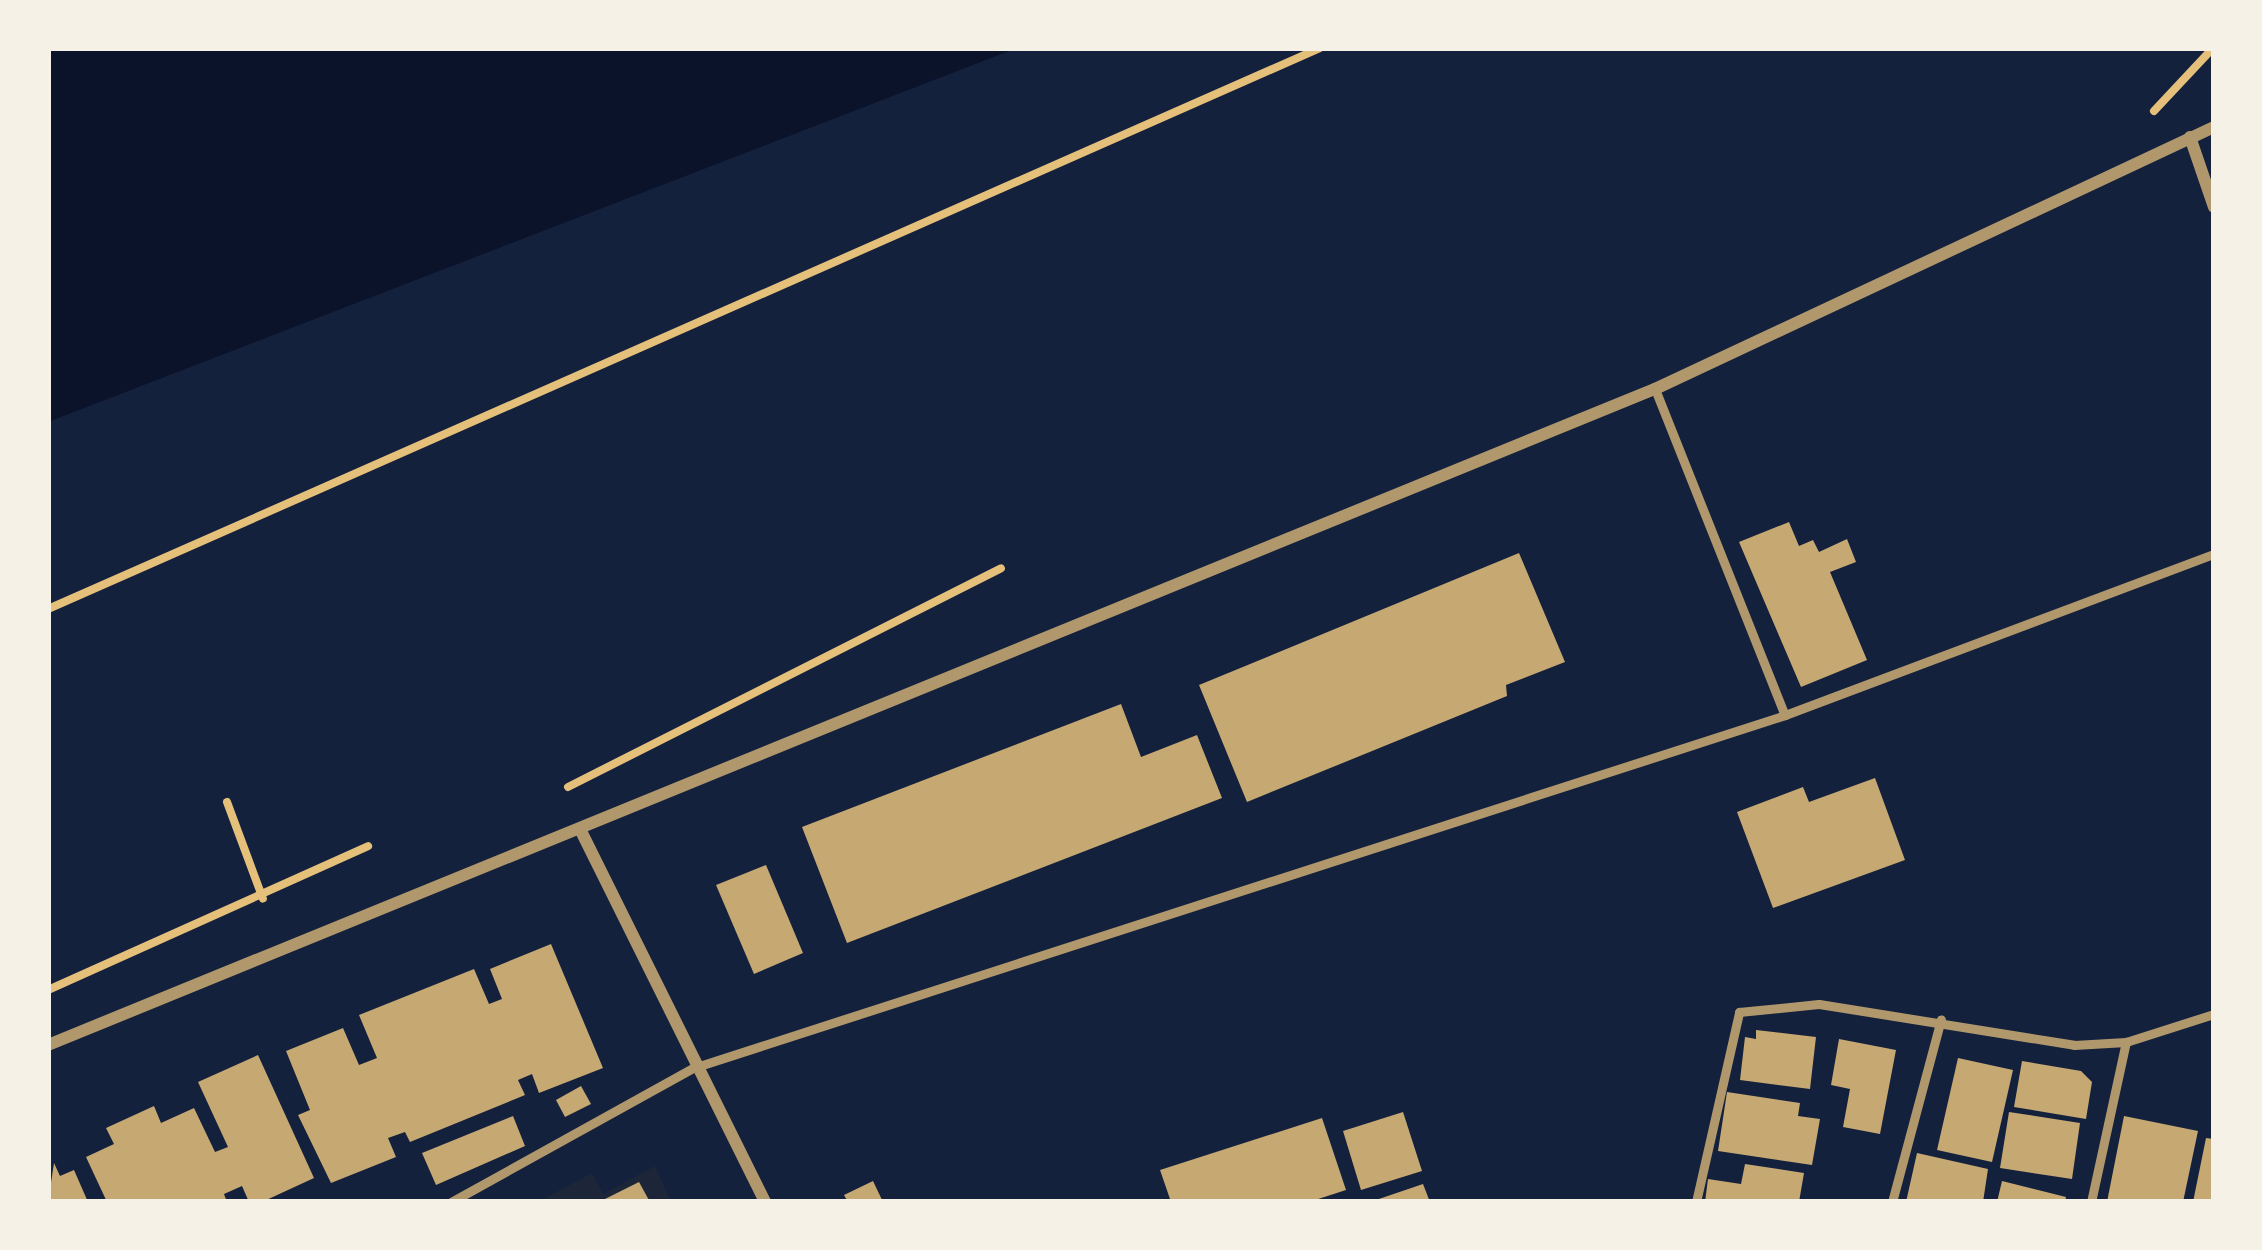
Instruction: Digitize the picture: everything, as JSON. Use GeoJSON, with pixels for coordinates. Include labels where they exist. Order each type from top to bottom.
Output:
{"type":"FeatureCollection","features":[{"type":"Feature","properties":{"kind":"street"},"geometry":{"type":"LineString","coordinates":[[48,1045],[1655,389],[2214,127]]}},
{"type":"Feature","properties":{"kind":"street"},"geometry":{"type":"LineString","coordinates":[[2190,137],[2214,207]]}},
{"type":"Feature","properties":{"kind":"street"},"geometry":{"type":"LineString","coordinates":[[580,829],[693,1067],[764,1202]]}},
{"type":"Feature","properties":{"kind":"lane"},"geometry":{"type":"LineString","coordinates":[[1655,389],[1786,716]]}},
{"type":"Feature","properties":{"kind":"lane"},"geometry":{"type":"LineString","coordinates":[[451,1202],[693,1067],[1786,716],[2214,554]]}},
{"type":"Feature","properties":{"kind":"lane"},"geometry":{"type":"LineString","coordinates":[[1696,1202],[1739,1012],[1819,1004],[1940,1019],[2074,1045],[2126,1042],[2214,1014]]}},
{"type":"Feature","properties":{"kind":"lane"},"geometry":{"type":"LineString","coordinates":[[1892,1202],[1940,1019]]}},
{"type":"Feature","properties":{"kind":"lane"},"geometry":{"type":"LineString","coordinates":[[2090,1202],[2126,1042]]}},
{"type":"Feature","properties":{"kind":"path"},"geometry":{"type":"LineString","coordinates":[[48,609],[1320,48]]}},
{"type":"Feature","properties":{"kind":"path"},"geometry":{"type":"LineString","coordinates":[[2147,128],[2148,117],[2213,48]]}},
{"type":"Feature","properties":{"kind":"path"},"geometry":{"type":"LineString","coordinates":[[580,829],[563,789],[1001,568]]}},
{"type":"Feature","properties":{"kind":"path"},"geometry":{"type":"LineString","coordinates":[[227,802],[263,899]]}},
{"type":"Feature","properties":{"kind":"path"},"geometry":{"type":"LineString","coordinates":[[48,990],[263,899],[368,846]]}},
{"type":"Feature","properties":{"kind":"shaded area"},"geometry":{"type":"Polygon","coordinates":[[[48,48],[1017,48],[48,422],[48,48]]]}},
{"type":"Feature","properties":{"kind":"shaded area"},"geometry":{"type":"Polygon","coordinates":[[[655,1166],[671,1202],[538,1202],[592,1173],[603,1194],[655,1166]]]}},
{"type":"Feature","properties":{"kind":"building"},"geometry":{"type":"Polygon","coordinates":[[[1789,522],[1799,546],[1813,540],[1819,552],[1847,539],[1856,562],[1830,572],[1867,660],[1801,687],[1739,542],[1789,522]]]}},
{"type":"Feature","properties":{"kind":"building"},"geometry":{"type":"Polygon","coordinates":[[[1519,553],[1565,662],[1506,685],[1507,696],[1247,802],[1199,685],[1519,553]]]}},
{"type":"Feature","properties":{"kind":"building"},"geometry":{"type":"Polygon","coordinates":[[[1121,704],[1141,757],[1197,735],[1222,798],[847,943],[802,827],[1121,704]]]}},
{"type":"Feature","properties":{"kind":"building"},"geometry":{"type":"Polygon","coordinates":[[[1875,778],[1905,860],[1773,908],[1737,812],[1803,787],[1809,802],[1875,778]]]}},
{"type":"Feature","properties":{"kind":"building"},"geometry":{"type":"Polygon","coordinates":[[[766,865],[803,953],[754,974],[716,885],[766,865]]]}},
{"type":"Feature","properties":{"kind":"building"},"geometry":{"type":"Polygon","coordinates":[[[551,944],[603,1068],[539,1093],[532,1074],[518,1080],[525,1095],[410,1142],[405,1132],[388,1138],[396,1157],[331,1183],[298,1115],[310,1110],[286,1051],[343,1028],[359,1065],[377,1058],[359,1015],[474,969],[489,1004],[502,999],[490,969],[551,944]]]}},
{"type":"Feature","properties":{"kind":"building"},"geometry":{"type":"Polygon","coordinates":[[[1756,1030],[1816,1037],[1810,1089],[1740,1080],[1745,1037],[1756,1039],[1756,1030]]]}},
{"type":"Feature","properties":{"kind":"building"},"geometry":{"type":"Polygon","coordinates":[[[1839,1039],[1896,1050],[1880,1134],[1843,1127],[1850,1089],[1831,1085],[1839,1039]]]}},
{"type":"Feature","properties":{"kind":"building"},"geometry":{"type":"Polygon","coordinates":[[[258,1055],[314,1178],[262,1202],[249,1202],[242,1186],[224,1194],[227,1202],[107,1202],[86,1157],[114,1144],[106,1128],[154,1106],[161,1123],[194,1108],[215,1152],[228,1147],[198,1082],[258,1055]]]}},
{"type":"Feature","properties":{"kind":"building"},"geometry":{"type":"Polygon","coordinates":[[[1958,1058],[2013,1070],[1992,1162],[1937,1150],[1958,1058]]]}},
{"type":"Feature","properties":{"kind":"building"},"geometry":{"type":"Polygon","coordinates":[[[2022,1061],[2081,1071],[2092,1082],[2086,1119],[2014,1107],[2022,1061]]]}},
{"type":"Feature","properties":{"kind":"building"},"geometry":{"type":"Polygon","coordinates":[[[581,1086],[591,1104],[565,1117],[556,1100],[581,1086]]]}},
{"type":"Feature","properties":{"kind":"building"},"geometry":{"type":"Polygon","coordinates":[[[1727,1092],[1800,1103],[1798,1116],[1820,1119],[1812,1165],[1718,1151],[1727,1092]]]}},
{"type":"Feature","properties":{"kind":"building"},"geometry":{"type":"Polygon","coordinates":[[[1403,1112],[1422,1171],[1361,1190],[1343,1131],[1403,1112]]]}},
{"type":"Feature","properties":{"kind":"building"},"geometry":{"type":"Polygon","coordinates":[[[2009,1112],[2080,1123],[2072,1179],[2000,1168],[2009,1112]]]}},
{"type":"Feature","properties":{"kind":"building"},"geometry":{"type":"Polygon","coordinates":[[[513,1116],[525,1146],[436,1185],[422,1153],[513,1116]]]}},
{"type":"Feature","properties":{"kind":"building"},"geometry":{"type":"Polygon","coordinates":[[[2124,1116],[2198,1131],[2183,1202],[2107,1202],[2124,1116]]]}},
{"type":"Feature","properties":{"kind":"building"},"geometry":{"type":"Polygon","coordinates":[[[1322,1118],[1346,1190],[1309,1202],[1171,1202],[1160,1170],[1322,1118]]]}},
{"type":"Feature","properties":{"kind":"building"},"geometry":{"type":"Polygon","coordinates":[[[2206,1138],[2214,1139],[2214,1202],[2193,1202],[2206,1138]]]}},
{"type":"Feature","properties":{"kind":"building"},"geometry":{"type":"Polygon","coordinates":[[[1917,1153],[1988,1169],[1983,1202],[1906,1202],[1917,1153]]]}},
{"type":"Feature","properties":{"kind":"building"},"geometry":{"type":"Polygon","coordinates":[[[54,1163],[60,1176],[74,1170],[88,1202],[48,1202],[54,1163]]]}},
{"type":"Feature","properties":{"kind":"building"},"geometry":{"type":"Polygon","coordinates":[[[1745,1164],[1804,1173],[1799,1202],[1705,1202],[1708,1179],[1741,1184],[1745,1164]]]}},
{"type":"Feature","properties":{"kind":"building"},"geometry":{"type":"Polygon","coordinates":[[[873,1181],[883,1202],[848,1202],[844,1195],[873,1181]]]}},
{"type":"Feature","properties":{"kind":"building"},"geometry":{"type":"Polygon","coordinates":[[[2002,1181],[2066,1197],[2065,1202],[1997,1202],[2002,1181]]]}},
{"type":"Feature","properties":{"kind":"building"},"geometry":{"type":"Polygon","coordinates":[[[639,1182],[650,1202],[599,1202],[639,1182]]]}},
{"type":"Feature","properties":{"kind":"building"},"geometry":{"type":"Polygon","coordinates":[[[1423,1184],[1430,1202],[1373,1202],[1373,1201],[1423,1184]]]}}]}
